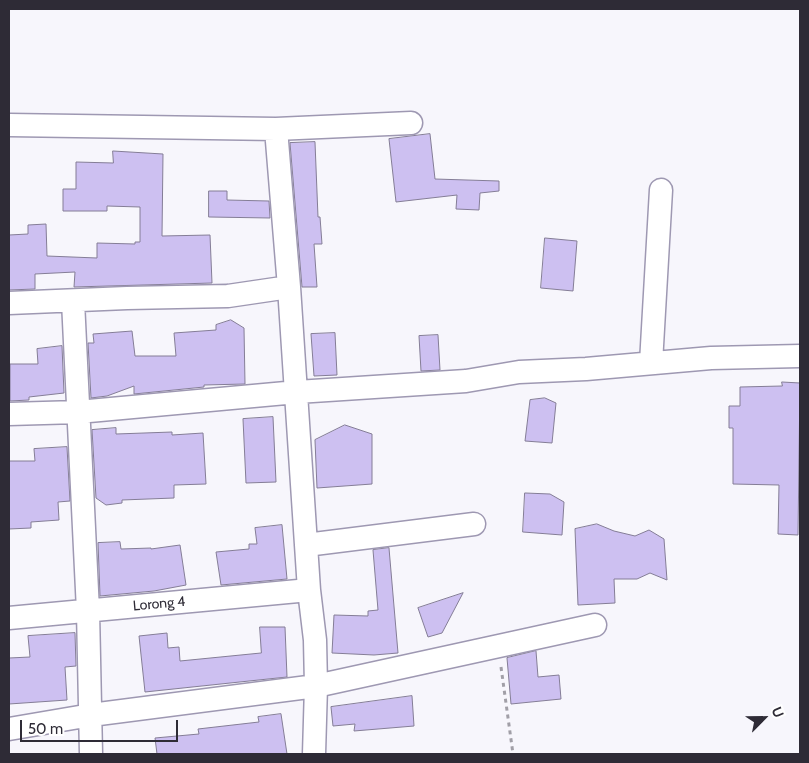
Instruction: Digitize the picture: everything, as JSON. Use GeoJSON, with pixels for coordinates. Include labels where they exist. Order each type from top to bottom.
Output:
{"type":"FeatureCollection","features":[{"type":"Feature","properties":{"kind":"street"},"geometry":{"type":"LineString","coordinates":[[9,125],[276,129],[411,123]]}},
{"type":"Feature","properties":{"kind":"street"},"geometry":{"type":"LineString","coordinates":[[276,129],[290,287],[309,590],[315,640],[314,754]]}},
{"type":"Feature","properties":{"kind":"street"},"geometry":{"type":"LineString","coordinates":[[651,363],[661,190]]}},
{"type":"Feature","properties":{"kind":"street"},"geometry":{"type":"LineString","coordinates":[[9,303],[228,296],[290,287]]}},
{"type":"Feature","properties":{"kind":"street"},"geometry":{"type":"LineString","coordinates":[[73,301],[88,611],[91,754]]}},
{"type":"Feature","properties":{"kind":"street"},"geometry":{"type":"LineString","coordinates":[[9,414],[78,412],[297,392],[466,380],[519,372],[586,369],[711,358],[800,356]]}},
{"type":"Feature","properties":{"kind":"street"},"geometry":{"type":"LineString","coordinates":[[306,545],[474,524]]}},
{"type":"Feature","properties":{"kind":"street","name":"Lorong 4"},"geometry":{"type":"LineString","coordinates":[[9,618],[309,590]]}},
{"type":"Feature","properties":{"kind":"street"},"geometry":{"type":"LineString","coordinates":[[9,729],[91,715],[316,686],[595,625]]}},
{"type":"Feature","properties":{"kind":"path"},"geometry":{"type":"LineString","coordinates":[[498,646],[513,754]]}},
{"type":"Feature","properties":{"kind":"building"},"geometry":{"type":"Polygon","coordinates":[[[430,134],[435,179],[499,181],[499,191],[480,193],[479,210],[456,209],[457,195],[396,202],[389,139],[430,134]]]}},
{"type":"Feature","properties":{"kind":"building"},"geometry":{"type":"Polygon","coordinates":[[[315,142],[318,217],[320,217],[322,244],[314,244],[317,287],[302,287],[290,143],[315,142]]]}},
{"type":"Feature","properties":{"kind":"building"},"geometry":{"type":"Polygon","coordinates":[[[113,151],[163,154],[162,236],[210,235],[212,283],[74,287],[75,272],[35,274],[35,289],[9,290],[9,235],[28,234],[28,225],[46,224],[47,256],[97,258],[97,243],[135,244],[135,242],[140,242],[140,207],[107,206],[107,211],[63,211],[63,189],[76,189],[76,162],[113,163],[113,151]]]}},
{"type":"Feature","properties":{"kind":"building"},"geometry":{"type":"Polygon","coordinates":[[[209,191],[227,191],[227,200],[269,201],[270,218],[209,217],[209,191]]]}},
{"type":"Feature","properties":{"kind":"building"},"geometry":{"type":"Polygon","coordinates":[[[545,238],[577,241],[573,291],[541,288],[545,238]]]}},
{"type":"Feature","properties":{"kind":"building"},"geometry":{"type":"Polygon","coordinates":[[[231,320],[244,328],[245,384],[204,385],[204,387],[134,394],[134,386],[107,396],[91,398],[88,343],[94,343],[93,334],[132,331],[135,356],[176,356],[174,333],[216,330],[216,325],[231,320]]]}},
{"type":"Feature","properties":{"kind":"building"},"geometry":{"type":"Polygon","coordinates":[[[335,333],[337,375],[314,376],[311,334],[335,333]]]}},
{"type":"Feature","properties":{"kind":"building"},"geometry":{"type":"Polygon","coordinates":[[[438,335],[440,370],[421,371],[419,336],[438,335]]]}},
{"type":"Feature","properties":{"kind":"building"},"geometry":{"type":"Polygon","coordinates":[[[62,346],[64,393],[29,397],[29,400],[10,401],[10,364],[38,364],[37,349],[62,346]]]}},
{"type":"Feature","properties":{"kind":"building"},"geometry":{"type":"Polygon","coordinates":[[[782,382],[800,383],[798,535],[778,534],[779,485],[733,484],[733,428],[729,428],[729,406],[740,406],[740,387],[782,386],[782,382]]]}},
{"type":"Feature","properties":{"kind":"building"},"geometry":{"type":"Polygon","coordinates":[[[545,398],[556,403],[552,443],[525,441],[530,400],[545,398]]]}},
{"type":"Feature","properties":{"kind":"building"},"geometry":{"type":"Polygon","coordinates":[[[273,417],[276,482],[246,483],[243,419],[273,417]]]}},
{"type":"Feature","properties":{"kind":"building"},"geometry":{"type":"Polygon","coordinates":[[[345,425],[372,434],[372,484],[317,488],[315,440],[345,425]]]}},
{"type":"Feature","properties":{"kind":"building"},"geometry":{"type":"Polygon","coordinates":[[[116,428],[116,434],[172,432],[172,435],[203,433],[206,484],[174,485],[174,498],[122,500],[122,503],[106,505],[96,498],[92,430],[116,428]]]}},
{"type":"Feature","properties":{"kind":"building"},"geometry":{"type":"Polygon","coordinates":[[[67,447],[70,501],[58,502],[59,520],[31,522],[31,528],[9,529],[9,461],[35,461],[34,449],[67,447]]]}},
{"type":"Feature","properties":{"kind":"building"},"geometry":{"type":"Polygon","coordinates":[[[525,493],[550,494],[564,502],[562,535],[523,532],[525,493]]]}},
{"type":"Feature","properties":{"kind":"building"},"geometry":{"type":"Polygon","coordinates":[[[597,524],[614,531],[635,536],[649,530],[664,539],[667,580],[650,573],[637,579],[614,579],[615,603],[578,605],[575,529],[597,524]]]}},
{"type":"Feature","properties":{"kind":"building"},"geometry":{"type":"Polygon","coordinates":[[[282,525],[287,579],[221,585],[216,552],[249,549],[249,544],[257,544],[255,528],[282,525]]]}},
{"type":"Feature","properties":{"kind":"building"},"geometry":{"type":"Polygon","coordinates":[[[120,542],[121,549],[151,549],[180,545],[186,585],[154,591],[100,596],[98,543],[120,542]]]}},
{"type":"Feature","properties":{"kind":"building"},"geometry":{"type":"Polygon","coordinates":[[[389,548],[398,653],[374,655],[332,653],[334,615],[368,616],[368,611],[378,610],[373,550],[389,548]]]}},
{"type":"Feature","properties":{"kind":"building"},"geometry":{"type":"Polygon","coordinates":[[[463,593],[442,633],[428,637],[418,608],[463,593]]]}},
{"type":"Feature","properties":{"kind":"building"},"geometry":{"type":"Polygon","coordinates":[[[260,627],[285,627],[287,677],[145,692],[139,636],[167,633],[168,648],[179,647],[180,661],[261,653],[260,627]]]}},
{"type":"Feature","properties":{"kind":"building"},"geometry":{"type":"Polygon","coordinates":[[[75,633],[76,666],[65,667],[67,700],[9,704],[9,658],[30,657],[28,636],[75,633]]]}},
{"type":"Feature","properties":{"kind":"building"},"geometry":{"type":"Polygon","coordinates":[[[536,651],[538,677],[559,675],[561,699],[511,704],[507,658],[536,651]]]}},
{"type":"Feature","properties":{"kind":"building"},"geometry":{"type":"Polygon","coordinates":[[[412,696],[414,726],[354,731],[355,724],[333,726],[331,707],[412,696]]]}},
{"type":"Feature","properties":{"kind":"building"},"geometry":{"type":"Polygon","coordinates":[[[281,714],[287,754],[157,754],[155,738],[199,734],[198,729],[259,722],[258,717],[281,714]]]}}]}
